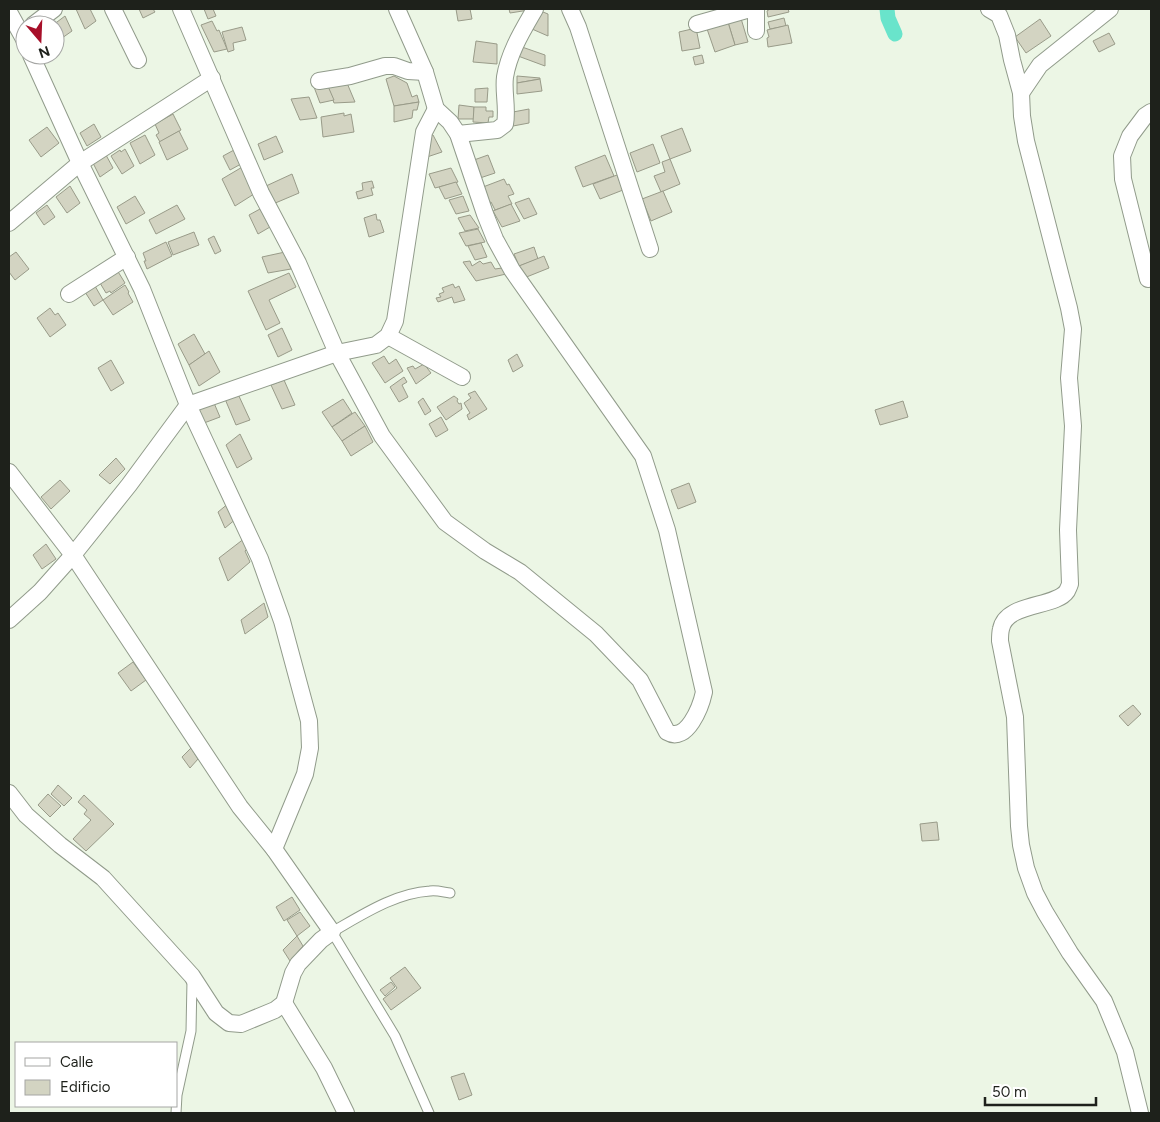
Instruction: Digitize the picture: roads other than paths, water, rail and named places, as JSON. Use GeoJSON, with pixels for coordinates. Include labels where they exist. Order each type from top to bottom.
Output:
{"type":"FeatureCollection","features":[{"type":"Feature","properties":{"kind":"street"},"geometry":{"type":"LineString","coordinates":[[113,9],[138,60]]}},
{"type":"Feature","properties":{"kind":"street"},"geometry":{"type":"LineString","coordinates":[[181,9],[261,193],[298,264],[337,354],[382,436],[445,522],[455,531],[520,572],[596,634],[640,680],[669,733],[675,734],[688,728],[702,704],[704,692],[667,530],[643,456],[512,270],[485,214],[458,134],[450,122],[436,109],[425,72],[397,9]]}},
{"type":"Feature","properties":{"kind":"street"},"geometry":{"type":"LineString","coordinates":[[458,134],[496,130],[505,124],[505,78],[508,64],[513,49],[535,9]]}},
{"type":"Feature","properties":{"kind":"street"},"geometry":{"type":"LineString","coordinates":[[570,9],[578,27],[650,249]]}},
{"type":"Feature","properties":{"kind":"street"},"geometry":{"type":"LineString","coordinates":[[697,24],[750,9]]}},
{"type":"Feature","properties":{"kind":"street"},"geometry":{"type":"LineString","coordinates":[[756,9],[756,32]]}},
{"type":"Feature","properties":{"kind":"street"},"geometry":{"type":"LineString","coordinates":[[989,9],[1002,20],[1008,35],[1012,60],[1021,93],[1026,141],[1073,329],[1069,378],[1073,426],[1068,530],[1070,584],[1067,592],[1060,597],[1013,614],[1005,620],[1001,628],[1000,641],[1017,730],[1020,845],[1026,868],[1041,906],[1070,953],[1104,1001],[1125,1052],[1140,1113]]}},
{"type":"Feature","properties":{"kind":"street"},"geometry":{"type":"LineString","coordinates":[[1021,93],[1040,65],[1110,9]]}},
{"type":"Feature","properties":{"kind":"street"},"geometry":{"type":"LineString","coordinates":[[36,65],[80,163],[142,289],[188,405],[260,559],[282,622],[308,720],[310,748],[305,774],[274,849]]}},
{"type":"Feature","properties":{"kind":"street"},"geometry":{"type":"LineString","coordinates":[[319,81],[350,76],[385,66],[394,66],[408,71],[425,72]]}},
{"type":"Feature","properties":{"kind":"street"},"geometry":{"type":"LineString","coordinates":[[9,222],[80,163],[212,78]]}},
{"type":"Feature","properties":{"kind":"street"},"geometry":{"type":"LineString","coordinates":[[9,620],[40,592],[73,555],[129,485],[188,405],[337,354],[376,344],[388,336],[393,329],[395,321],[424,132],[436,109]]}},
{"type":"Feature","properties":{"kind":"street"},"geometry":{"type":"LineString","coordinates":[[1148,279],[1123,179],[1122,156],[1130,136],[1145,116],[1151,112]]}},
{"type":"Feature","properties":{"kind":"street"},"geometry":{"type":"LineString","coordinates":[[69,294],[127,257]]}},
{"type":"Feature","properties":{"kind":"street"},"geometry":{"type":"LineString","coordinates":[[388,336],[462,377]]}},
{"type":"Feature","properties":{"kind":"street"},"geometry":{"type":"LineString","coordinates":[[9,472],[73,555],[235,800],[274,849],[332,932],[298,964],[292,973],[284,1004],[275,1010],[241,1024],[229,1023],[216,1013],[192,976],[103,878],[60,845],[26,814],[9,793]]}},
{"type":"Feature","properties":{"kind":"street"},"geometry":{"type":"LineString","coordinates":[[284,1004],[324,1068],[346,1113]]}},
{"type":"Feature","properties":{"kind":"lane"},"geometry":{"type":"LineString","coordinates":[[429,1113],[395,1036],[332,932],[376,907],[413,893],[431,891],[450,893]]}},
{"type":"Feature","properties":{"kind":"lane"},"geometry":{"type":"LineString","coordinates":[[178,1090],[191,1031],[192,976]]}},
{"type":"Feature","properties":{"kind":"waterway"},"geometry":{"type":"LineString","coordinates":[[887,9],[888,18],[895,34]]}}]}
